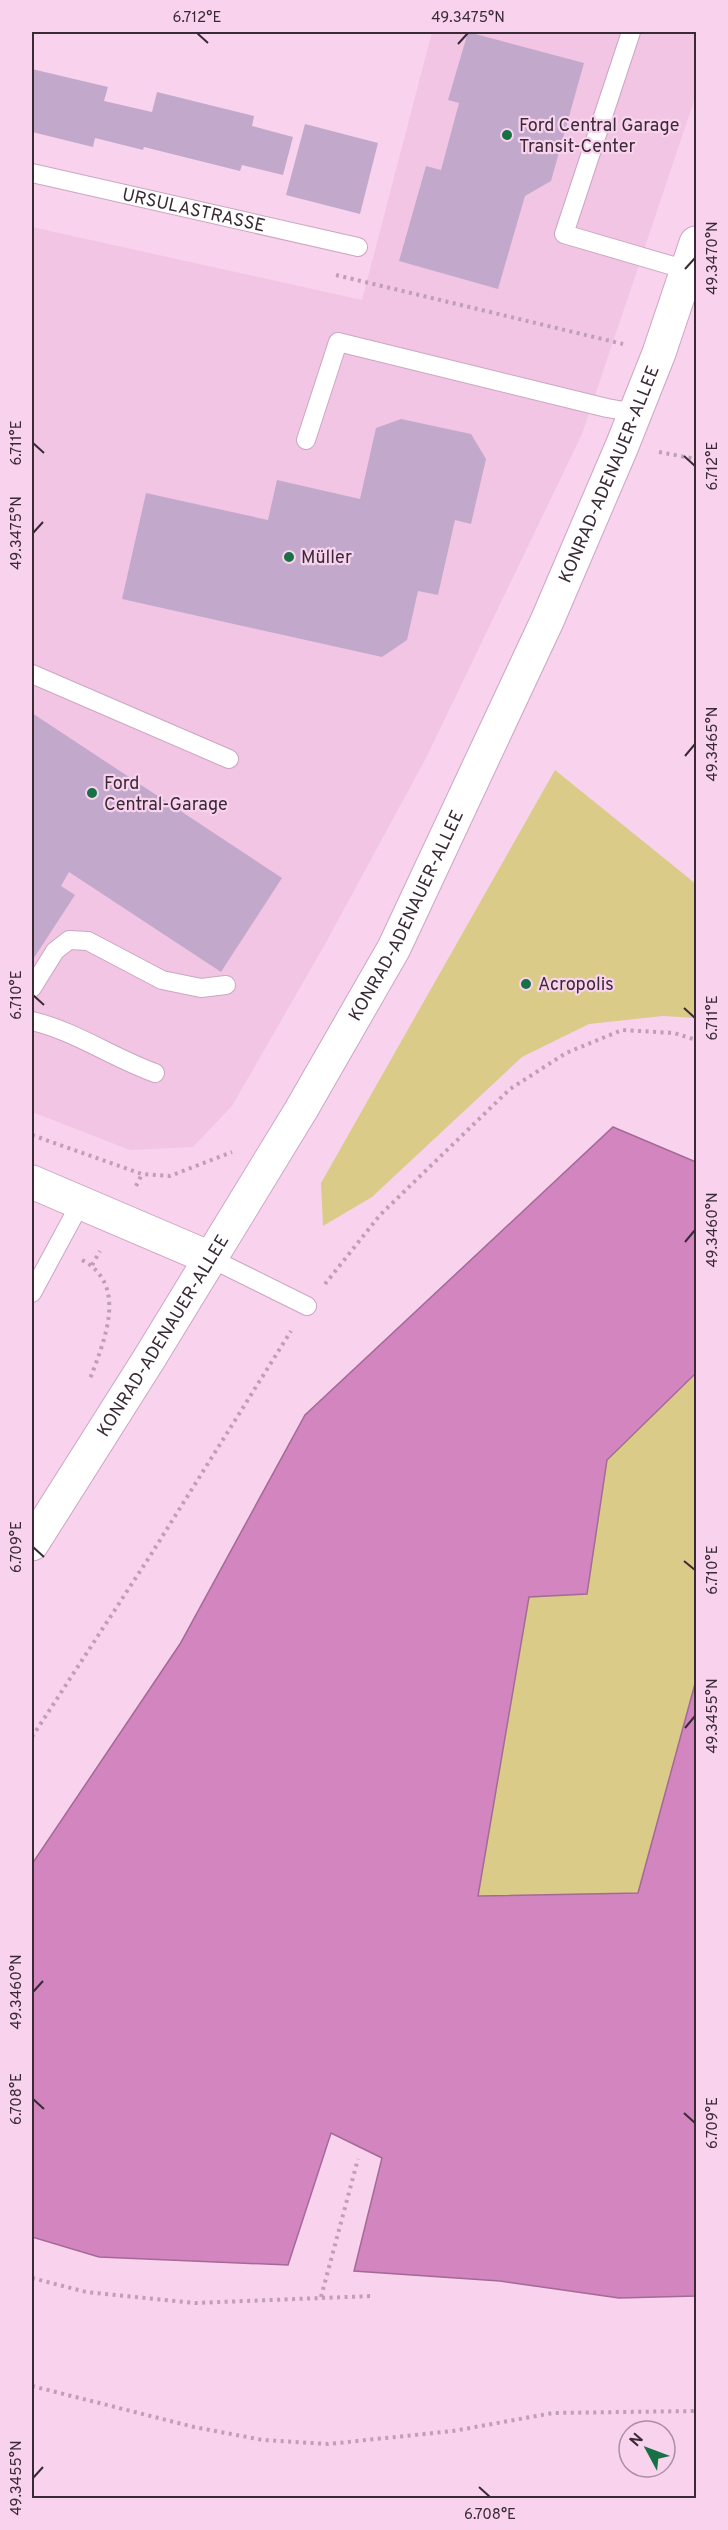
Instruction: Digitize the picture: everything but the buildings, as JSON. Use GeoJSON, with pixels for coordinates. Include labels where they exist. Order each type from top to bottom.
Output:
{"type":"FeatureCollection","features":[{"type":"Feature","properties":{"kind":"street","name":"KONRAD-ADENAUER-ALLEE"},"geometry":{"type":"LineString","coordinates":[[32,1544],[301,1110],[394,948],[546,621],[636,412],[692,257]]}},
{"type":"Feature","properties":{"kind":"street"},"geometry":{"type":"LineString","coordinates":[[32,1182],[210,1258]]}},
{"type":"Feature","properties":{"kind":"lane"},"geometry":{"type":"LineString","coordinates":[[632,32],[564,234],[692,257]]}},
{"type":"Feature","properties":{"kind":"lane","name":"URSULASTRASSE"},"geometry":{"type":"LineString","coordinates":[[32,173],[358,248]]}},
{"type":"Feature","properties":{"kind":"lane"},"geometry":{"type":"LineString","coordinates":[[306,440],[338,342],[607,408],[636,412]]}},
{"type":"Feature","properties":{"kind":"lane"},"geometry":{"type":"LineString","coordinates":[[32,674],[229,759]]}},
{"type":"Feature","properties":{"kind":"lane"},"geometry":{"type":"LineString","coordinates":[[32,988],[55,951],[69,940],[88,941],[162,980],[201,988],[226,985]]}},
{"type":"Feature","properties":{"kind":"lane"},"geometry":{"type":"LineString","coordinates":[[32,1021],[55,1027],[128,1063],[155,1073]]}},
{"type":"Feature","properties":{"kind":"lane"},"geometry":{"type":"LineString","coordinates":[[32,1293],[80,1204]]}},
{"type":"Feature","properties":{"kind":"lane"},"geometry":{"type":"LineString","coordinates":[[210,1258],[307,1306]]}},
{"type":"Feature","properties":{"kind":"path"},"geometry":{"type":"LineString","coordinates":[[333,274],[659,353]]}},
{"type":"Feature","properties":{"kind":"path"},"geometry":{"type":"LineString","coordinates":[[32,1737],[150,1556],[307,1306],[380,1215],[510,1089],[566,1053],[622,1030],[674,1033],[696,1040]]}},
{"type":"Feature","properties":{"kind":"path"},"geometry":{"type":"LineString","coordinates":[[32,1135],[100,1161],[151,1174],[170,1176],[238,1149]]}},
{"type":"Feature","properties":{"kind":"path"},"geometry":{"type":"LineString","coordinates":[[57,1246],[92,1265],[107,1286],[111,1307],[105,1338],[90,1382]]}},
{"type":"Feature","properties":{"kind":"path"},"geometry":{"type":"LineString","coordinates":[[321,2297],[358,2159]]}},
{"type":"Feature","properties":{"kind":"path"},"geometry":{"type":"LineString","coordinates":[[32,2278],[86,2292],[195,2303],[372,2296]]}},
{"type":"Feature","properties":{"kind":"path"},"geometry":{"type":"LineString","coordinates":[[32,2386],[194,2427],[263,2440],[328,2444],[453,2431],[553,2414],[696,2411]]}},
{"type":"Feature","properties":{"kind":"shaded area"},"geometry":{"type":"Polygon","coordinates":[[[432,32],[696,32],[696,95],[582,434],[426,758],[324,946],[232,1106],[193,1147],[130,1150],[32,1112],[32,227],[362,300],[432,32]]]}},
{"type":"Feature","properties":{"kind":"shaded area"},"geometry":{"type":"Polygon","coordinates":[[[555,770],[696,884],[696,1018],[663,1016],[589,1024],[522,1057],[372,1197],[323,1226],[321,1183],[555,770]]]}},
{"type":"Feature","properties":{"kind":"shaded area"},"geometry":{"type":"Polygon","coordinates":[[[613,1127],[696,1162],[696,1373],[607,1460],[587,1594],[529,1597],[478,1896],[638,1893],[696,1680],[696,2296],[619,2298],[500,2281],[354,2271],[382,2158],[331,2133],[288,2265],[99,2257],[32,2237],[32,1864],[180,1644],[305,1415],[613,1127]]]}},
{"type":"Feature","properties":{"kind":"shaded area"},"geometry":{"type":"Polygon","coordinates":[[[696,1373],[696,1680],[638,1893],[478,1897],[529,1597],[587,1594],[607,1460],[696,1373]]]}},
{"type":"Feature","properties":{"kind":"place","name":"Ford Central Garage Transit-Center"},"geometry":{"type":"Point","coordinates":[507,135]}},
{"type":"Feature","properties":{"kind":"place","name":"Müller"},"geometry":{"type":"Point","coordinates":[289,557]}},
{"type":"Feature","properties":{"kind":"place","name":"Ford Central-Garage"},"geometry":{"type":"Point","coordinates":[92,793]}},
{"type":"Feature","properties":{"kind":"place","name":"Acropolis"},"geometry":{"type":"Point","coordinates":[526,984]}}]}
